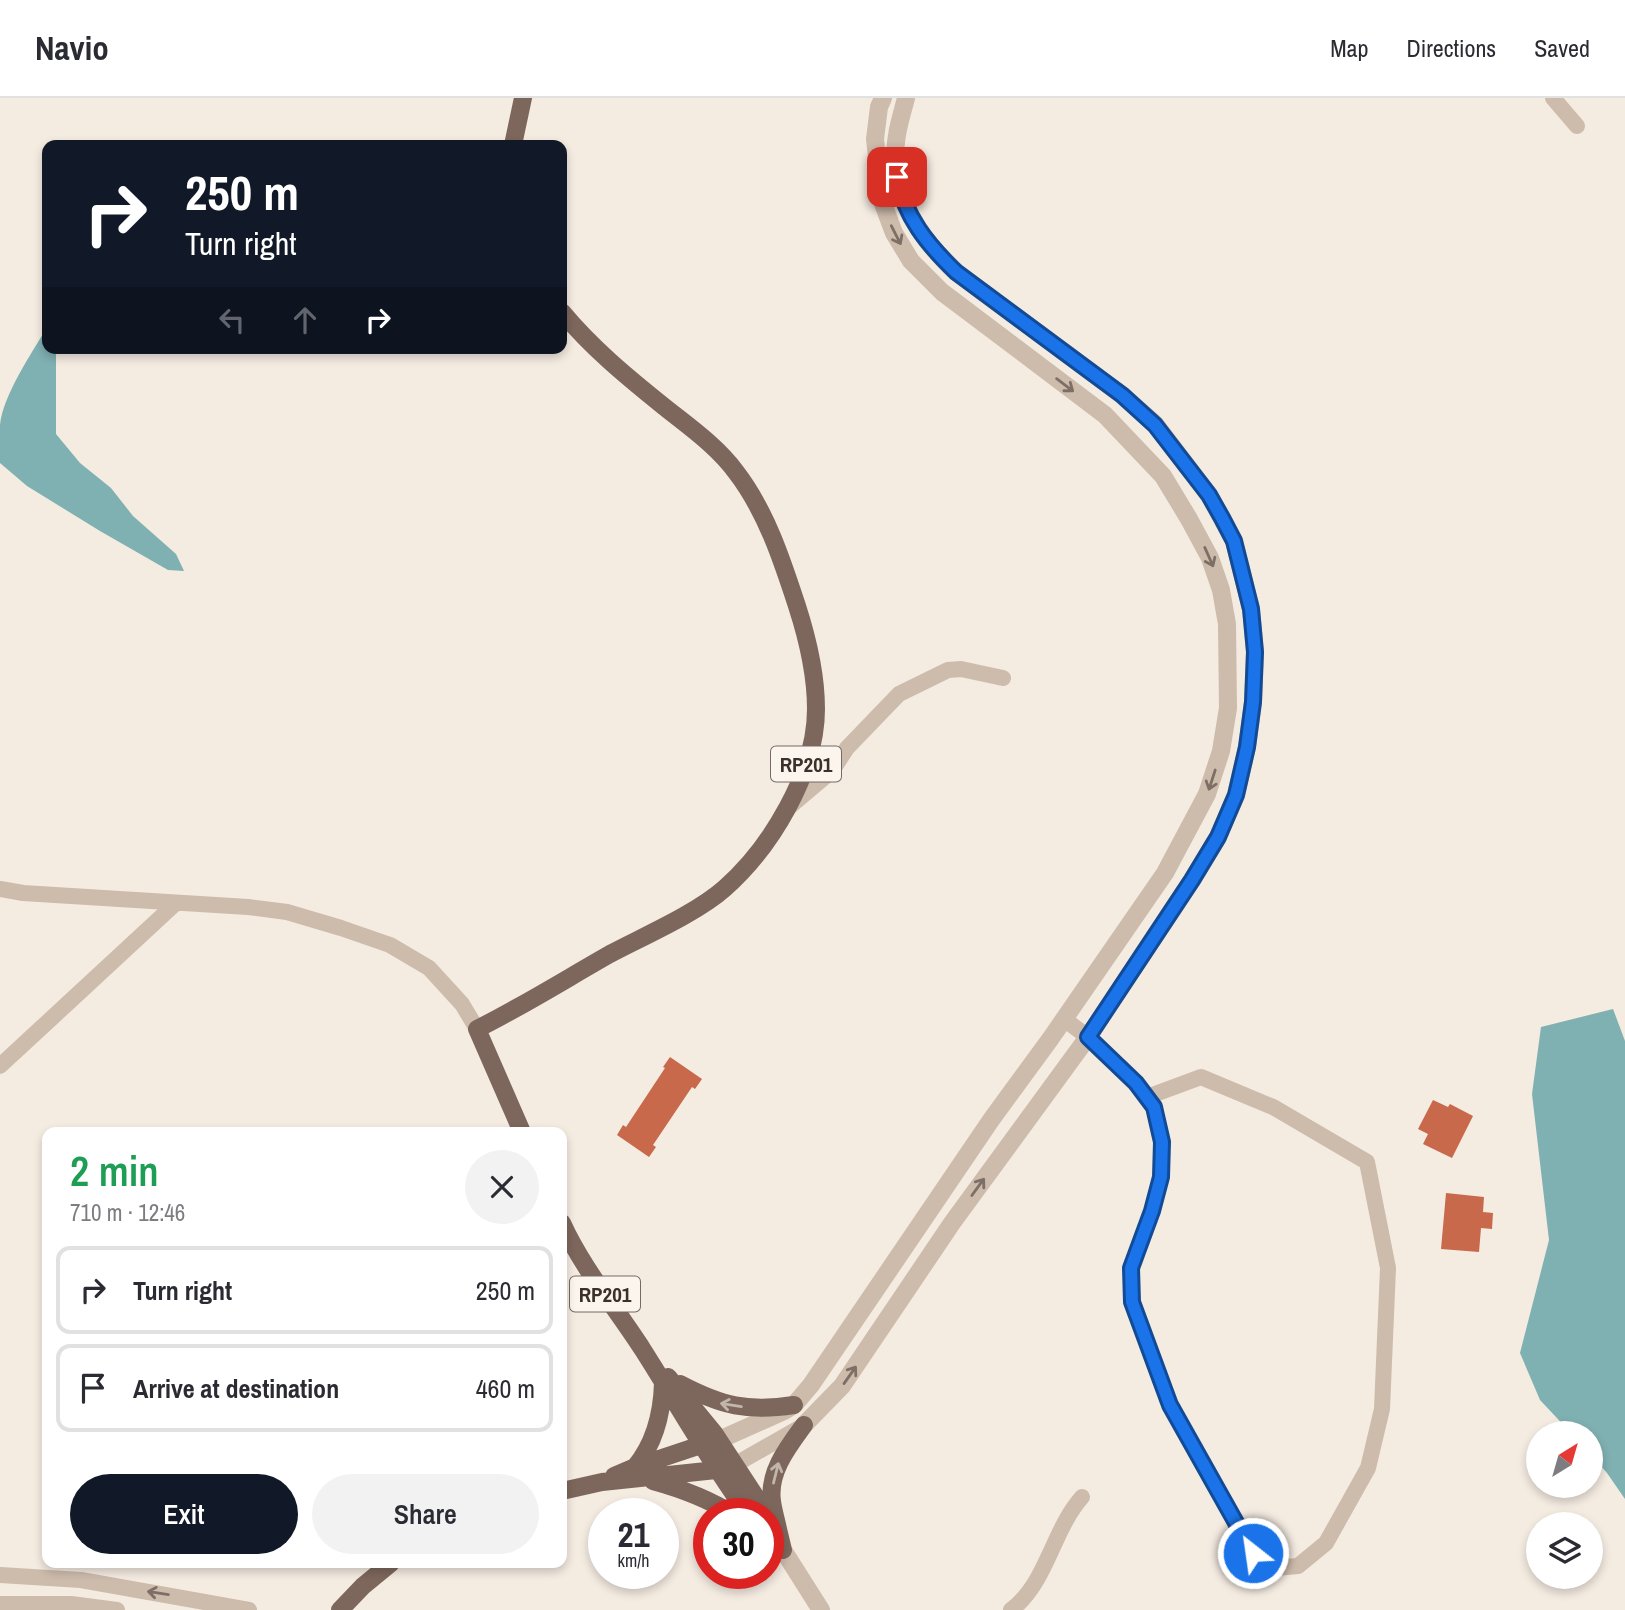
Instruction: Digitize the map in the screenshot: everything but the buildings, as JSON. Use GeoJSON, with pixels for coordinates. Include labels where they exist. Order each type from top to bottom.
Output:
{"type":"FeatureCollection","features":[{"type":"Feature","properties":{"kind":"main road"},"geometry":{"type":"LineString","coordinates":[[514,140],[523,98]]}},
{"type":"Feature","properties":{"kind":"main road","name":"RP201"},"geometry":{"type":"LineString","coordinates":[[477,1029],[723,890],[748,864],[787,810],[808,758],[814,735],[815,681],[808,640],[786,575],[755,501],[737,472],[716,448],[611,364],[567,318]]}},
{"type":"Feature","properties":{"kind":"main road"},"geometry":{"type":"LineString","coordinates":[[477,1029],[520,1127]]}},
{"type":"Feature","properties":{"kind":"main road","name":"RP201"},"geometry":{"type":"LineString","coordinates":[[567,1232],[587,1269],[652,1363],[719,1440],[736,1464]]}},
{"type":"Feature","properties":{"kind":"main road"},"geometry":{"type":"LineString","coordinates":[[639,1473],[653,1440],[668,1382],[720,1404],[755,1408],[794,1405]]}},
{"type":"Feature","properties":{"kind":"main road","name":"RP201"},"geometry":{"type":"LineString","coordinates":[[668,1382],[716,1471]]}},
{"type":"Feature","properties":{"kind":"main road"},"geometry":{"type":"LineString","coordinates":[[771,1498],[776,1469],[784,1452],[804,1425]]}},
{"type":"Feature","properties":{"kind":"main road"},"geometry":{"type":"LineString","coordinates":[[567,1490],[639,1473],[700,1445],[719,1440]]}},
{"type":"Feature","properties":{"kind":"main road"},"geometry":{"type":"LineString","coordinates":[[639,1473],[716,1471],[736,1464],[755,1498]]}},
{"type":"Feature","properties":{"kind":"main road"},"geometry":{"type":"LineString","coordinates":[[716,1471],[736,1498]]}},
{"type":"Feature","properties":{"kind":"main road"},"geometry":{"type":"LineString","coordinates":[[639,1473],[704,1498]]}},
{"type":"Feature","properties":{"kind":"main road"},"geometry":{"type":"LineString","coordinates":[[340,1610],[386,1568]]}},
{"type":"Feature","properties":{"kind":"street"},"geometry":{"type":"LineString","coordinates":[[719,1440],[765,1421],[794,1405],[811,1385],[990,1120],[1165,873],[1207,794],[1221,751],[1228,708],[1227,624],[1222,590],[1210,558],[1163,476],[1105,415],[942,292],[911,261],[894,233],[882,201],[875,139],[879,107],[883,98]]}},
{"type":"Feature","properties":{"kind":"street"},"geometry":{"type":"LineString","coordinates":[[736,1464],[804,1425],[842,1385],[952,1223],[1088,1037],[1218,837],[1236,795],[1247,747],[1253,702],[1255,652],[1244,573],[1228,529],[1209,495],[1155,425],[1122,395],[956,272],[932,249],[912,219],[900,191],[895,162],[897,135],[906,98]]}},
{"type":"Feature","properties":{"kind":"street"},"geometry":{"type":"LineString","coordinates":[[1553,98],[1577,126]]}},
{"type":"Feature","properties":{"kind":"street"},"geometry":{"type":"LineString","coordinates":[[787,810],[832,771],[847,748],[899,694],[948,670],[961,669],[1003,678]]}},
{"type":"Feature","properties":{"kind":"street"},"geometry":{"type":"LineString","coordinates":[[0,889],[23,893],[248,907],[287,912],[390,946],[429,968],[462,1004],[477,1029]]}},
{"type":"Feature","properties":{"kind":"street"},"geometry":{"type":"LineString","coordinates":[[0,1066],[176,903]]}},
{"type":"Feature","properties":{"kind":"street"},"geometry":{"type":"LineString","coordinates":[[1064,1019],[1088,1037],[1136,1083],[1154,1107],[1159,1125],[1162,1142],[1161,1177],[1131,1268],[1132,1302],[1170,1405],[1253,1553],[1276,1568],[1298,1566],[1326,1543],[1368,1468],[1382,1409],[1388,1268],[1367,1162],[1273,1107],[1201,1077],[1147,1097]]}},
{"type":"Feature","properties":{"kind":"street"},"geometry":{"type":"LineString","coordinates":[[1011,1610],[1022,1601],[1038,1577],[1070,1510],[1082,1497]]}},
{"type":"Feature","properties":{"kind":"street"},"geometry":{"type":"LineString","coordinates":[[784,1552],[821,1610]]}},
{"type":"Feature","properties":{"kind":"street"},"geometry":{"type":"LineString","coordinates":[[0,1575],[81,1580],[249,1610]]}},
{"type":"Feature","properties":{"kind":"street"},"geometry":{"type":"LineString","coordinates":[[0,1604],[71,1604],[117,1610]]}},
{"type":"Feature","properties":{"kind":"water"},"geometry":{"type":"Polygon","coordinates":[[[42,335],[42,354],[56,354],[56,434],[80,463],[111,488],[133,516],[176,554],[184,571],[168,570],[100,531],[27,486],[0,463],[2,413],[19,374],[42,335]]]}},
{"type":"Feature","properties":{"kind":"water"},"geometry":{"type":"Polygon","coordinates":[[[1613,1009],[1625,1041],[1625,1499],[1603,1468],[1603,1421],[1560,1421],[1540,1400],[1520,1353],[1549,1240],[1532,1094],[1541,1027],[1613,1009]]]}},
{"type":"Feature","properties":{"kind":"route"},"geometry":{"type":"LineString","coordinates":[[897,177],[912,219],[932,249],[956,272],[1122,395],[1155,425],[1209,495],[1234,541],[1244,573],[1255,652],[1253,702],[1247,747],[1236,795],[1218,837],[1192,880],[1088,1037],[1136,1083],[1154,1107],[1162,1142],[1161,1177],[1131,1268],[1132,1302],[1170,1405],[1253,1553]]}}]}
